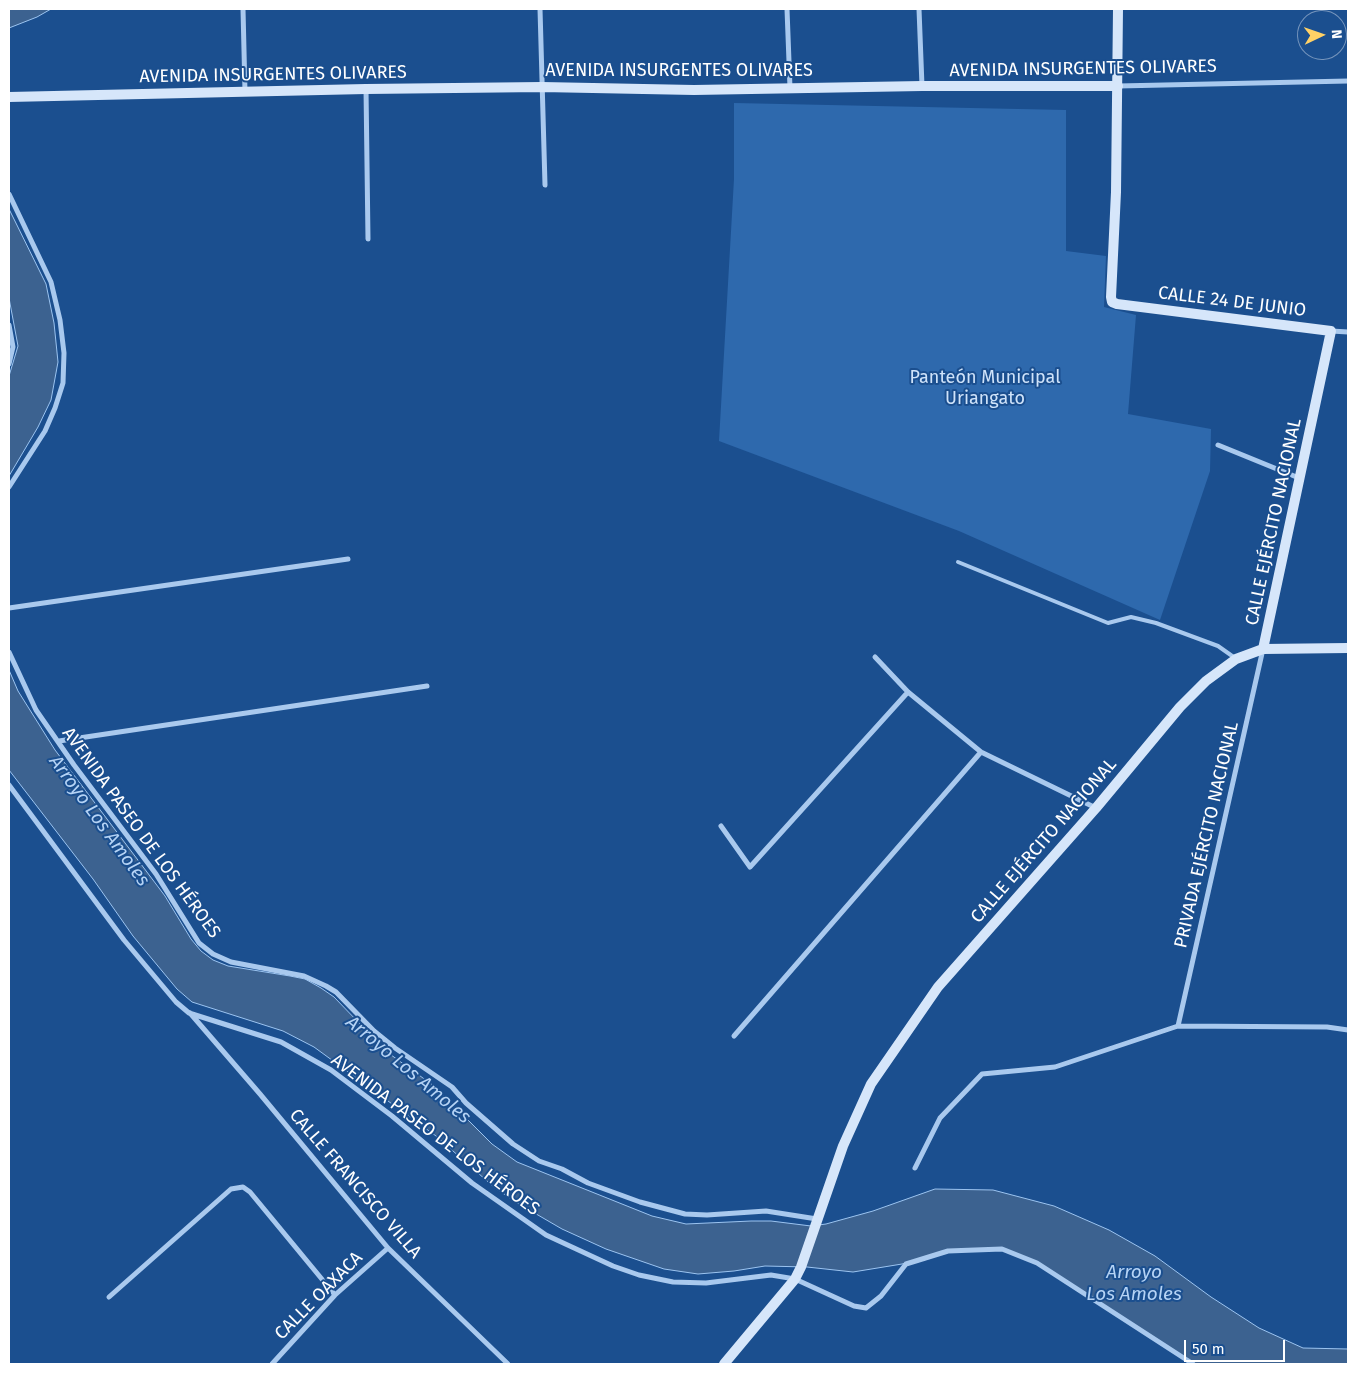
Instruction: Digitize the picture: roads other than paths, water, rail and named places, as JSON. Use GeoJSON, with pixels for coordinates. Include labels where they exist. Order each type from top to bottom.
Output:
{"type":"FeatureCollection","features":[{"type":"Feature","properties":{"kind":"street"},"geometry":{"type":"LineString","coordinates":[[242,9],[245,92]]}},
{"type":"Feature","properties":{"kind":"street"},"geometry":{"type":"LineString","coordinates":[[540,9],[545,184]]}},
{"type":"Feature","properties":{"kind":"street"},"geometry":{"type":"LineString","coordinates":[[787,9],[790,89]]}},
{"type":"Feature","properties":{"kind":"street"},"geometry":{"type":"LineString","coordinates":[[919,9],[922,86]]}},
{"type":"Feature","properties":{"kind":"street"},"geometry":{"type":"LineString","coordinates":[[1118,9],[1118,86]]}},
{"type":"Feature","properties":{"kind":"street","name":"AVENIDA INSURGENTES OLIVARES"},"geometry":{"type":"LineString","coordinates":[[9,97],[366,89],[542,87],[694,90],[922,86],[1118,86],[1348,80]]}},
{"type":"Feature","properties":{"kind":"street","name":"CALLE 24 DE JUNIO"},"geometry":{"type":"LineString","coordinates":[[1118,86],[1112,302],[1348,332]]}},
{"type":"Feature","properties":{"kind":"street"},"geometry":{"type":"LineString","coordinates":[[366,89],[368,239]]}},
{"type":"Feature","properties":{"kind":"street"},"geometry":{"type":"LineString","coordinates":[[9,194],[51,282],[60,320],[64,352],[63,383],[55,408],[45,431],[9,486]]}},
{"type":"Feature","properties":{"kind":"street"},"geometry":{"type":"LineString","coordinates":[[9,325],[13,347],[9,364]]}},
{"type":"Feature","properties":{"kind":"street","name":"CALLE EJÉRCITO NACIONAL"},"geometry":{"type":"LineString","coordinates":[[724,1364],[795,1279],[801,1267],[843,1146],[871,1084],[938,987],[1096,808],[1180,707],[1206,681],[1236,659],[1263,650],[1331,331]]}},
{"type":"Feature","properties":{"kind":"street"},"geometry":{"type":"LineString","coordinates":[[1218,445],[1300,478]]}},
{"type":"Feature","properties":{"kind":"street"},"geometry":{"type":"LineString","coordinates":[[9,608],[348,559]]}},
{"type":"Feature","properties":{"kind":"street"},"geometry":{"type":"LineString","coordinates":[[1263,650],[1348,648]]}},
{"type":"Feature","properties":{"kind":"street","name":"PRIVADA EJÉRCITO NACIONAL"},"geometry":{"type":"LineString","coordinates":[[1178,1026],[1263,650]]}},
{"type":"Feature","properties":{"kind":"street","name":"AVENIDA PASEO DE LOS HÉROES"},"geometry":{"type":"LineString","coordinates":[[9,652],[36,710],[74,765],[156,874],[198,943],[214,954],[231,962],[304,976],[336,992],[374,1031],[395,1048],[452,1087],[494,1129],[512,1144],[539,1161],[562,1169],[588,1183],[640,1202],[685,1214],[707,1215],[766,1211],[817,1222]]}},
{"type":"Feature","properties":{"kind":"street"},"geometry":{"type":"LineString","coordinates":[[875,657],[908,692],[981,752],[1096,808]]}},
{"type":"Feature","properties":{"kind":"street"},"geometry":{"type":"LineString","coordinates":[[59,741],[427,686]]}},
{"type":"Feature","properties":{"kind":"street"},"geometry":{"type":"LineString","coordinates":[[721,826],[750,867],[908,692]]}},
{"type":"Feature","properties":{"kind":"street"},"geometry":{"type":"LineString","coordinates":[[734,1036],[981,752]]}},
{"type":"Feature","properties":{"kind":"street","name":"AVENIDA PASEO DE LOS HÉROES"},"geometry":{"type":"LineString","coordinates":[[9,785],[124,940],[161,986],[189,1013],[280,1042],[331,1070],[392,1116],[472,1183],[506,1209],[546,1235],[613,1266],[639,1275],[673,1282],[706,1283],[771,1275],[795,1279],[854,1306],[866,1308],[881,1296],[906,1264],[948,1251],[1002,1249],[1037,1263],[1193,1364]]}},
{"type":"Feature","properties":{"kind":"street","name":"CALLE FRANCISCO VILLA"},"geometry":{"type":"LineString","coordinates":[[189,1013],[260,1094],[388,1248],[508,1364]]}},
{"type":"Feature","properties":{"kind":"street"},"geometry":{"type":"LineString","coordinates":[[915,1168],[940,1118],[982,1074],[1055,1067],[1178,1026],[1348,1030]]}},
{"type":"Feature","properties":{"kind":"street"},"geometry":{"type":"LineString","coordinates":[[109,1297],[231,1189],[243,1187],[250,1192],[335,1295]]}},
{"type":"Feature","properties":{"kind":"street","name":"CALLE OAXACA"},"geometry":{"type":"LineString","coordinates":[[272,1364],[335,1295],[388,1248]]}},
{"type":"Feature","properties":{"kind":"lane"},"geometry":{"type":"LineString","coordinates":[[958,562],[1108,623],[1131,617],[1156,623],[1218,646],[1236,659]]}},
{"type":"Feature","properties":{"kind":"water"},"geometry":{"type":"Polygon","coordinates":[[[9,9],[51,9],[37,17],[9,28],[9,9]]]}},
{"type":"Feature","properties":{"kind":"water"},"geometry":{"type":"Polygon","coordinates":[[[9,209],[46,284],[54,323],[58,362],[51,400],[38,427],[9,476],[9,376],[18,346],[9,298],[9,209]]]}},
{"type":"Feature","properties":{"kind":"water","name":"Arroyo Los Amoles"},"geometry":{"type":"Polygon","coordinates":[[[9,670],[18,691],[55,750],[165,896],[191,939],[201,951],[213,960],[228,966],[305,979],[321,988],[334,997],[387,1052],[434,1086],[492,1144],[517,1162],[652,1216],[686,1224],[771,1221],[811,1226],[826,1224],[873,1211],[935,1189],[993,1190],[1054,1206],[1109,1230],[1155,1256],[1211,1297],[1259,1328],[1303,1348],[1348,1349],[1348,1364],[1193,1364],[1037,1263],[1002,1249],[948,1251],[902,1264],[853,1272],[807,1267],[765,1266],[698,1274],[664,1269],[606,1249],[562,1229],[495,1188],[436,1136],[314,1047],[283,1031],[192,1002],[177,989],[133,936],[93,879],[9,770],[9,670]]]}},
{"type":"Feature","properties":{"kind":"park label","name":"Panteón Municipal Uriangato"},"geometry":{"type":"Point","coordinates":[985,388]}}]}
